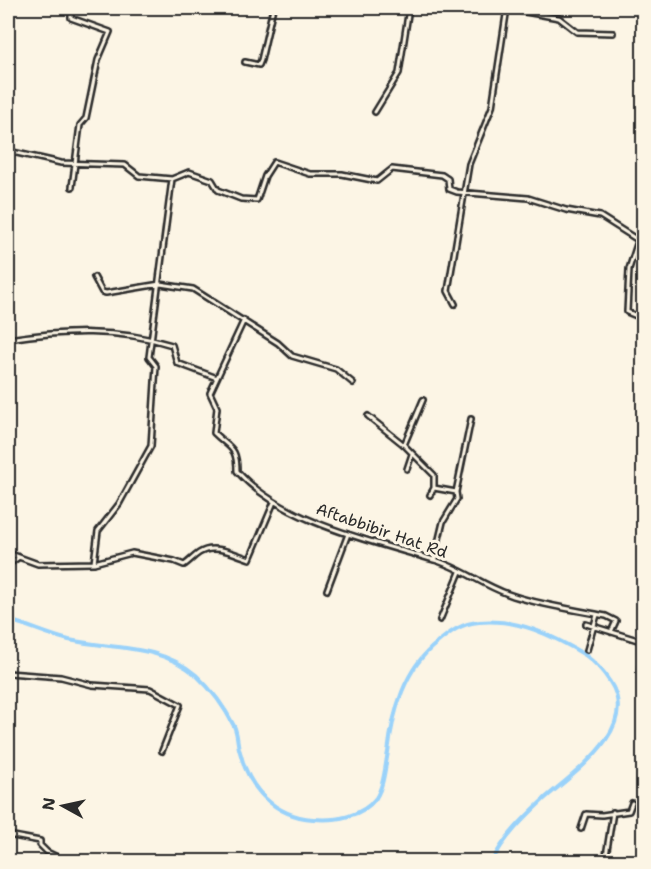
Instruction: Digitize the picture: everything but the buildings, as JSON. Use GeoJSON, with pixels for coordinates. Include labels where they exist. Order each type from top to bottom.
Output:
{"type":"FeatureCollection","features":[{"type":"Feature","properties":{"kind":"street"},"geometry":{"type":"LineString","coordinates":[[71,8],[69,17],[110,32],[98,60],[86,118],[80,125],[72,187]]}},
{"type":"Feature","properties":{"kind":"street"},"geometry":{"type":"LineString","coordinates":[[245,62],[259,65],[273,8]]}},
{"type":"Feature","properties":{"kind":"street"},"geometry":{"type":"LineString","coordinates":[[375,112],[399,73],[409,8]]}},
{"type":"Feature","properties":{"kind":"street"},"geometry":{"type":"LineString","coordinates":[[455,304],[448,291],[472,155],[484,132],[492,106],[505,8],[559,18],[577,32],[613,33]]}},
{"type":"Feature","properties":{"kind":"street"},"geometry":{"type":"LineString","coordinates":[[8,152],[75,164],[125,165],[139,176],[172,179],[189,172],[204,175],[212,180],[218,190],[241,199],[256,200],[265,176],[274,162],[310,174],[342,174],[377,181],[392,169],[442,175],[448,179],[450,190],[465,194],[528,198],[566,210],[600,216],[644,244]]}},
{"type":"Feature","properties":{"kind":"street"},"geometry":{"type":"LineString","coordinates":[[94,563],[98,531],[134,479],[152,441],[156,398],[153,383],[156,366],[149,357],[172,179]]}},
{"type":"Feature","properties":{"kind":"street"},"geometry":{"type":"LineString","coordinates":[[638,241],[629,269],[627,312],[644,319]]}},
{"type":"Feature","properties":{"kind":"street"},"geometry":{"type":"LineString","coordinates":[[94,277],[102,292],[106,293],[160,284],[198,291],[278,343],[292,356],[336,369],[353,383]]}},
{"type":"Feature","properties":{"kind":"street"},"geometry":{"type":"LineString","coordinates":[[8,339],[63,331],[153,339],[172,345],[177,363],[218,379],[244,320]]}},
{"type":"Feature","properties":{"kind":"street","name":"Aftabbibir Hat Rd"},"geometry":{"type":"LineString","coordinates":[[218,379],[213,383],[210,393],[217,406],[214,433],[233,448],[239,460],[237,471],[274,502],[348,534],[434,560],[478,583],[511,595],[597,614]]}},
{"type":"Feature","properties":{"kind":"street"},"geometry":{"type":"LineString","coordinates":[[404,445],[423,400]]}},
{"type":"Feature","properties":{"kind":"street"},"geometry":{"type":"LineString","coordinates":[[368,416],[404,445],[434,475],[434,488],[430,495]]}},
{"type":"Feature","properties":{"kind":"street"},"geometry":{"type":"LineString","coordinates":[[434,560],[444,522],[457,499],[456,492],[471,419]]}},
{"type":"Feature","properties":{"kind":"street"},"geometry":{"type":"LineString","coordinates":[[407,469],[412,454]]}},
{"type":"Feature","properties":{"kind":"street"},"geometry":{"type":"LineString","coordinates":[[434,488],[456,492]]}},
{"type":"Feature","properties":{"kind":"street"},"geometry":{"type":"LineString","coordinates":[[8,553],[38,564],[94,563],[132,553],[185,565],[200,552],[209,549],[223,550],[250,559],[274,502]]}},
{"type":"Feature","properties":{"kind":"street"},"geometry":{"type":"LineString","coordinates":[[327,590],[348,534]]}},
{"type":"Feature","properties":{"kind":"street"},"geometry":{"type":"LineString","coordinates":[[8,565],[19,557]]}},
{"type":"Feature","properties":{"kind":"street"},"geometry":{"type":"LineString","coordinates":[[440,620],[460,572]]}},
{"type":"Feature","properties":{"kind":"street"},"geometry":{"type":"LineString","coordinates":[[587,650],[597,614],[616,621],[611,632]]}},
{"type":"Feature","properties":{"kind":"street"},"geometry":{"type":"LineString","coordinates":[[586,624],[644,642]]}},
{"type":"Feature","properties":{"kind":"street"},"geometry":{"type":"LineString","coordinates":[[640,664],[640,669]]}},
{"type":"Feature","properties":{"kind":"street"},"geometry":{"type":"LineString","coordinates":[[8,672],[49,678],[62,677],[92,685],[144,688],[160,693],[180,705],[162,751]]}},
{"type":"Feature","properties":{"kind":"street"},"geometry":{"type":"LineString","coordinates":[[581,829],[586,814],[602,815],[630,811],[632,803]]}},
{"type":"Feature","properties":{"kind":"street"},"geometry":{"type":"LineString","coordinates":[[605,861],[613,812]]}},
{"type":"Feature","properties":{"kind":"street"},"geometry":{"type":"LineString","coordinates":[[8,835],[40,841],[40,845],[47,852],[68,861]]}},
{"type":"Feature","properties":{"kind":"waterway"},"geometry":{"type":"LineString","coordinates":[[8,20],[13,8]]}},
{"type":"Feature","properties":{"kind":"waterway"},"geometry":{"type":"LineString","coordinates":[[8,620],[69,640],[135,649],[182,665],[202,681],[226,712],[235,729],[244,765],[257,789],[275,806],[286,812],[313,819],[339,818],[356,814],[376,798],[383,782],[393,721],[408,678],[426,653],[447,635],[467,624],[493,621],[535,630],[561,641],[585,655],[605,674],[617,699],[617,716],[610,733],[599,749],[522,821],[508,836],[492,862]]}}]}
